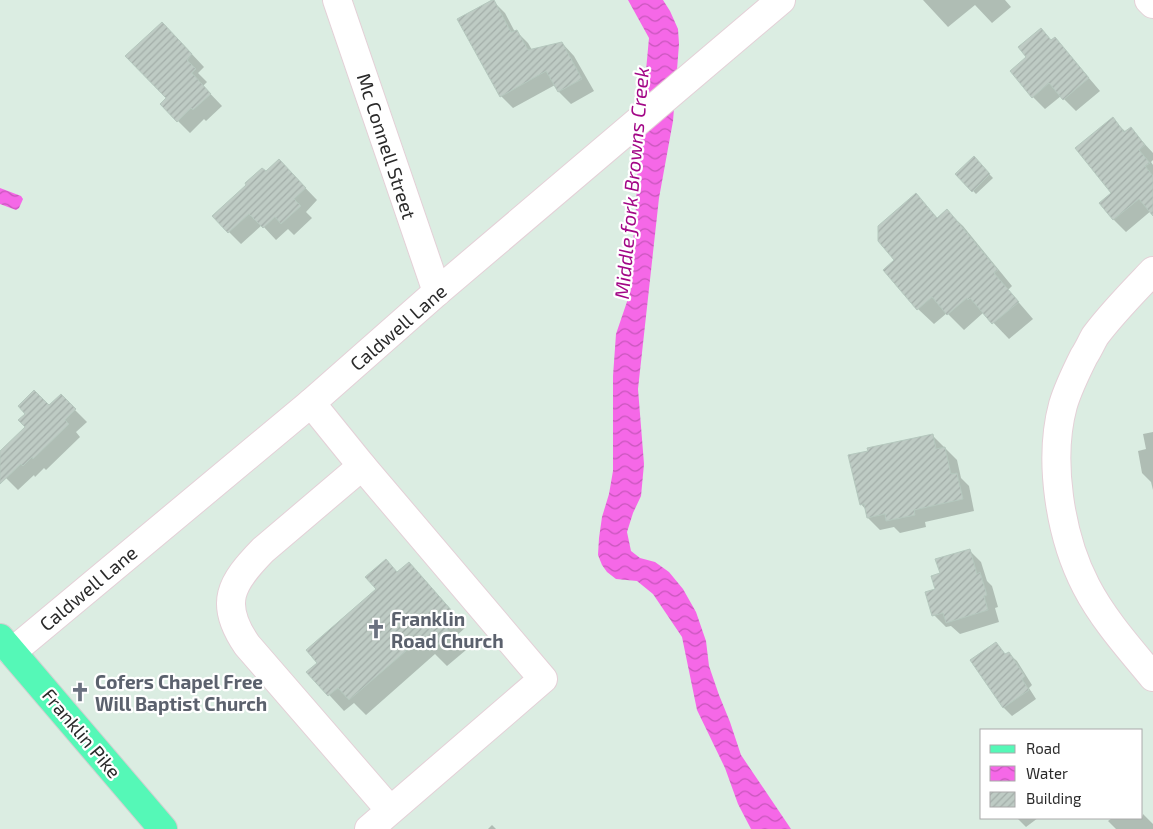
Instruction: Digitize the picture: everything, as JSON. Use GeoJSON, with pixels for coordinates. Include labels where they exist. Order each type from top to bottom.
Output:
{"type":"FeatureCollection","features":[{"type":"Feature","properties":{"kind":"main road","name":"Franklin Pike"},"geometry":{"type":"LineString","coordinates":[[6,645],[163,829]]}},
{"type":"Feature","properties":{"kind":"street","name":"Mc Connell Street"},"geometry":{"type":"LineString","coordinates":[[337,0],[437,292]]}},
{"type":"Feature","properties":{"kind":"street","name":"Caldwell Lane"},"geometry":{"type":"LineString","coordinates":[[6,645],[311,403],[437,292],[781,0]]}},
{"type":"Feature","properties":{"kind":"street"},"geometry":{"type":"LineString","coordinates":[[1149,0],[1153,4]]}},
{"type":"Feature","properties":{"kind":"street"},"geometry":{"type":"LineString","coordinates":[[1153,271],[1117,308],[1094,338],[1074,374],[1063,405],[1059,427],[1057,482],[1071,552],[1087,588],[1113,628],[1153,678]]}},
{"type":"Feature","properties":{"kind":"street"},"geometry":{"type":"LineString","coordinates":[[311,403],[362,466],[543,678],[369,829]]}},
{"type":"Feature","properties":{"kind":"street"},"geometry":{"type":"LineString","coordinates":[[362,466],[263,550],[239,578],[232,592],[230,603],[239,635],[390,810]]}},
{"type":"Feature","properties":{"kind":"water"},"geometry":{"type":"Polygon","coordinates":[[[628,0],[663,0],[678,29],[679,44],[673,121],[659,198],[638,389],[644,464],[641,496],[627,532],[631,551],[640,558],[655,562],[669,572],[683,589],[696,612],[706,641],[709,666],[741,755],[791,829],[751,829],[738,804],[725,768],[697,710],[682,637],[653,594],[637,581],[616,579],[607,572],[598,555],[602,517],[613,471],[613,376],[616,334],[631,290],[631,249],[635,228],[638,157],[649,38],[628,0]]]}},
{"type":"Feature","properties":{"kind":"water"},"geometry":{"type":"Polygon","coordinates":[[[0,188],[21,196],[23,199],[19,208],[16,210],[0,204],[0,188]]]}},
{"type":"Feature","properties":{"kind":"building"},"geometry":{"type":"Polygon","coordinates":[[[494,0],[511,32],[517,30],[528,50],[562,42],[582,79],[558,92],[546,71],[500,97],[457,19],[494,0]]]}},
{"type":"Feature","properties":{"kind":"building"},"geometry":{"type":"Polygon","coordinates":[[[162,22],[192,54],[187,60],[196,69],[192,73],[211,94],[193,110],[191,108],[177,122],[160,104],[166,98],[125,56],[162,22]]]}},
{"type":"Feature","properties":{"kind":"building"},"geometry":{"type":"Polygon","coordinates":[[[1041,28],[1051,40],[1055,37],[1089,78],[1063,100],[1049,83],[1032,98],[1010,71],[1026,57],[1018,47],[1041,28]]]}},
{"type":"Feature","properties":{"kind":"building"},"geometry":{"type":"Polygon","coordinates":[[[1113,117],[1124,132],[1131,127],[1145,145],[1139,150],[1150,163],[1145,166],[1153,176],[1153,216],[1139,199],[1113,220],[1099,203],[1111,193],[1075,148],[1113,117]]]}},
{"type":"Feature","properties":{"kind":"building"},"geometry":{"type":"Polygon","coordinates":[[[974,156],[990,174],[972,192],[955,174],[974,156]]]}},
{"type":"Feature","properties":{"kind":"building"},"geometry":{"type":"Polygon","coordinates":[[[279,159],[306,188],[294,199],[301,206],[281,224],[275,217],[263,228],[249,214],[228,233],[212,216],[262,168],[266,171],[279,159]]]}},
{"type":"Feature","properties":{"kind":"building"},"geometry":{"type":"Polygon","coordinates":[[[916,193],[937,218],[947,209],[998,270],[994,273],[1019,302],[992,324],[970,298],[968,300],[967,298],[947,315],[932,297],[917,310],[883,270],[894,260],[878,241],[878,226],[916,193]]]}},
{"type":"Feature","properties":{"kind":"building"},"geometry":{"type":"Polygon","coordinates":[[[34,390],[49,405],[61,394],[76,409],[65,420],[69,424],[33,459],[32,457],[23,466],[21,464],[0,484],[0,451],[25,427],[18,420],[25,414],[18,406],[34,390]]]}},
{"type":"Feature","properties":{"kind":"building"},"geometry":{"type":"Polygon","coordinates":[[[933,434],[936,449],[945,447],[951,474],[957,473],[963,499],[914,510],[915,515],[886,521],[885,514],[867,518],[864,504],[860,505],[848,455],[868,451],[867,448],[933,434]]]}},
{"type":"Feature","properties":{"kind":"building"},"geometry":{"type":"Polygon","coordinates":[[[970,549],[977,574],[980,572],[987,595],[984,596],[988,610],[946,623],[943,613],[932,616],[925,592],[935,589],[931,576],[940,573],[935,559],[970,549]]]}},
{"type":"Feature","properties":{"kind":"building"},"geometry":{"type":"Polygon","coordinates":[[[386,559],[397,572],[409,562],[452,611],[440,621],[451,634],[430,651],[420,639],[349,700],[338,688],[328,696],[306,672],[317,663],[306,650],[376,589],[365,577],[386,559]]]}},
{"type":"Feature","properties":{"kind":"building"},"geometry":{"type":"Polygon","coordinates":[[[996,642],[1005,654],[1009,652],[1025,676],[1022,679],[1029,690],[1003,708],[970,660],[996,642]]]}},
{"type":"Feature","properties":{"kind":"place","name":"Franklin Road Church"},"geometry":{"type":"Point","coordinates":[376,629]}},
{"type":"Feature","properties":{"kind":"place","name":"Cofers Chapel Free Will Baptist Church"},"geometry":{"type":"Point","coordinates":[80,692]}},
{"type":"Feature","properties":{"kind":"water label","name":"Middle fork Browns Creek"},"geometry":{"type":"Point","coordinates":[631,183]}}]}
